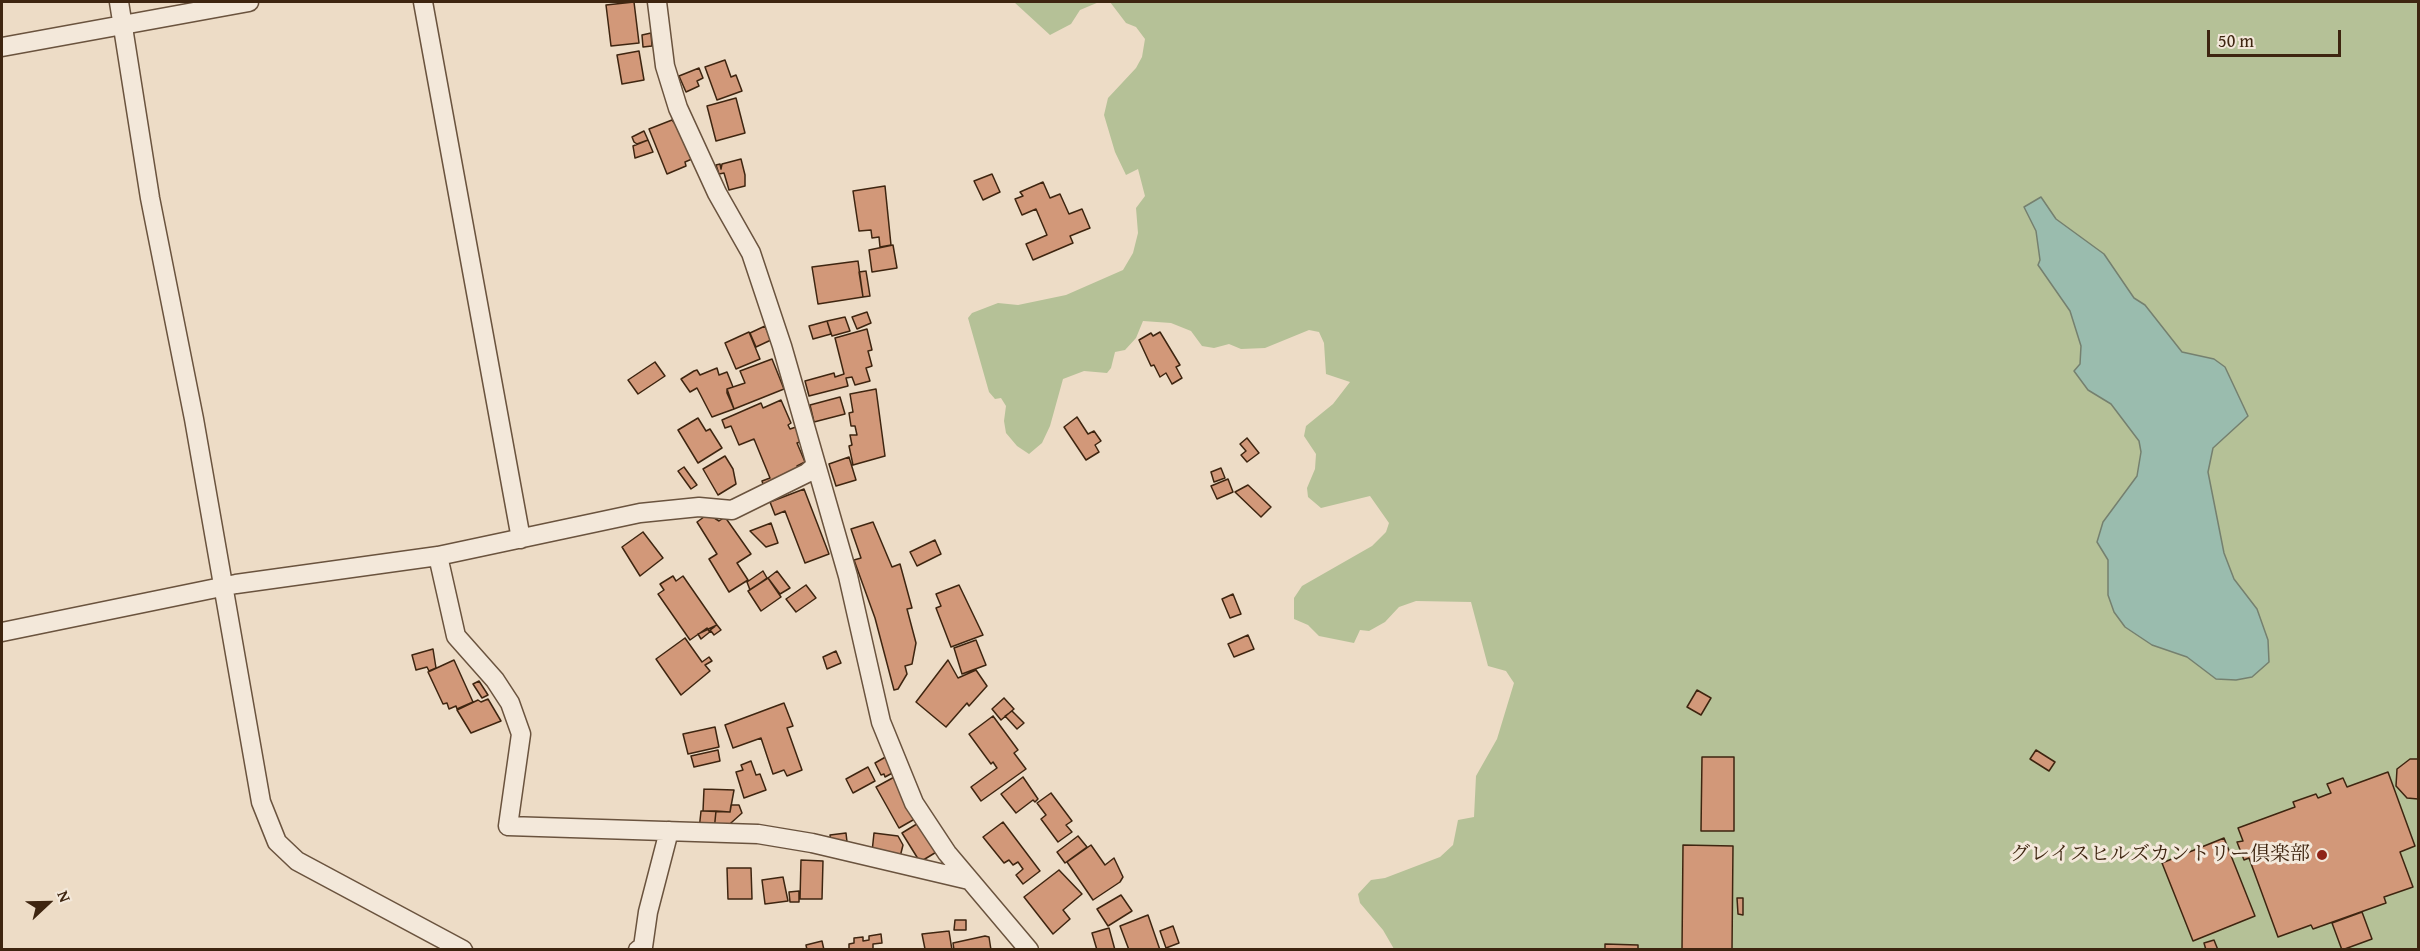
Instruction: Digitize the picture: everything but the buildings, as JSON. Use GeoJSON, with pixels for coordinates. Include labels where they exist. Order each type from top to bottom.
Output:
{"type":"FeatureCollection","features":[{"type":"Feature","properties":{"kind":"street"},"geometry":{"type":"LineString","coordinates":[[119,2],[150,198],[194,419],[261,802],[277,842],[297,861],[463,950]]}},
{"type":"Feature","properties":{"kind":"street"},"geometry":{"type":"LineString","coordinates":[[2,47],[249,2]]}},
{"type":"Feature","properties":{"kind":"street"},"geometry":{"type":"LineString","coordinates":[[423,2],[521,539]]}},
{"type":"Feature","properties":{"kind":"street"},"geometry":{"type":"LineString","coordinates":[[657,2],[665,66],[678,108],[717,193],[752,253],[782,346],[848,576],[881,722],[914,804],[947,853],[1029,950]]}},
{"type":"Feature","properties":{"kind":"street"},"geometry":{"type":"LineString","coordinates":[[2,632],[223,587],[438,556],[640,513],[699,507],[732,510],[807,473],[816,466]]}},
{"type":"Feature","properties":{"kind":"street"},"geometry":{"type":"LineString","coordinates":[[438,556],[456,636],[495,680],[510,703],[521,734],[508,826],[758,834],[801,841],[969,880]]}},
{"type":"Feature","properties":{"kind":"street"},"geometry":{"type":"LineString","coordinates":[[638,950],[643,947],[648,912],[669,831]]}},
{"type":"Feature","properties":{"kind":"shaded area"},"geometry":{"type":"Polygon","coordinates":[[[1014,2],[1099,2],[1080,10],[1071,24],[1050,35],[1014,2]]]}},
{"type":"Feature","properties":{"kind":"shaded area","name":"グレイスヒルズカントリー倶楽部"},"geometry":{"type":"Polygon","coordinates":[[[1110,2],[2418,2],[2418,949],[1394,949],[1383,930],[1360,903],[1358,894],[1371,880],[1385,878],[1440,857],[1453,845],[1458,820],[1474,817],[1476,776],[1497,739],[1514,683],[1506,671],[1488,666],[1471,602],[1416,601],[1399,607],[1385,622],[1369,631],[1360,630],[1354,643],[1319,636],[1308,625],[1294,619],[1294,598],[1302,586],[1372,546],[1386,532],[1389,523],[1370,496],[1321,508],[1308,497],[1307,488],[1315,469],[1316,454],[1304,436],[1306,426],[1333,404],[1350,382],[1326,374],[1324,343],[1319,332],[1309,330],[1265,348],[1241,349],[1229,344],[1214,348],[1202,346],[1191,331],[1171,323],[1143,321],[1136,338],[1125,350],[1115,352],[1111,368],[1107,373],[1084,371],[1063,379],[1050,426],[1042,443],[1029,454],[1017,446],[1006,433],[1004,421],[1006,406],[1001,398],[995,399],[989,392],[968,318],[972,313],[998,303],[1018,305],[1066,295],[1123,270],[1133,253],[1138,233],[1136,208],[1145,196],[1138,169],[1126,175],[1115,152],[1104,115],[1108,98],[1136,68],[1142,57],[1145,39],[1136,27],[1126,23],[1110,2]]]}},
{"type":"Feature","properties":{"kind":"shaded area"},"geometry":{"type":"Polygon","coordinates":[[[2041,197],[2056,219],[2104,254],[2134,298],[2145,305],[2182,352],[2214,359],[2225,367],[2248,416],[2213,448],[2208,472],[2224,553],[2234,579],[2257,609],[2268,640],[2269,662],[2252,677],[2236,680],[2216,679],[2187,657],[2152,645],[2125,627],[2114,612],[2108,595],[2108,560],[2097,542],[2103,522],[2137,476],[2141,452],[2139,441],[2111,404],[2088,390],[2074,371],[2080,364],[2081,346],[2070,311],[2038,265],[2040,260],[2036,231],[2024,207],[2041,197]]]}},
{"type":"Feature","properties":{"kind":"place","name":"グレイスヒルズカントリー倶楽部"},"geometry":{"type":"Point","coordinates":[2322,855]}}]}
